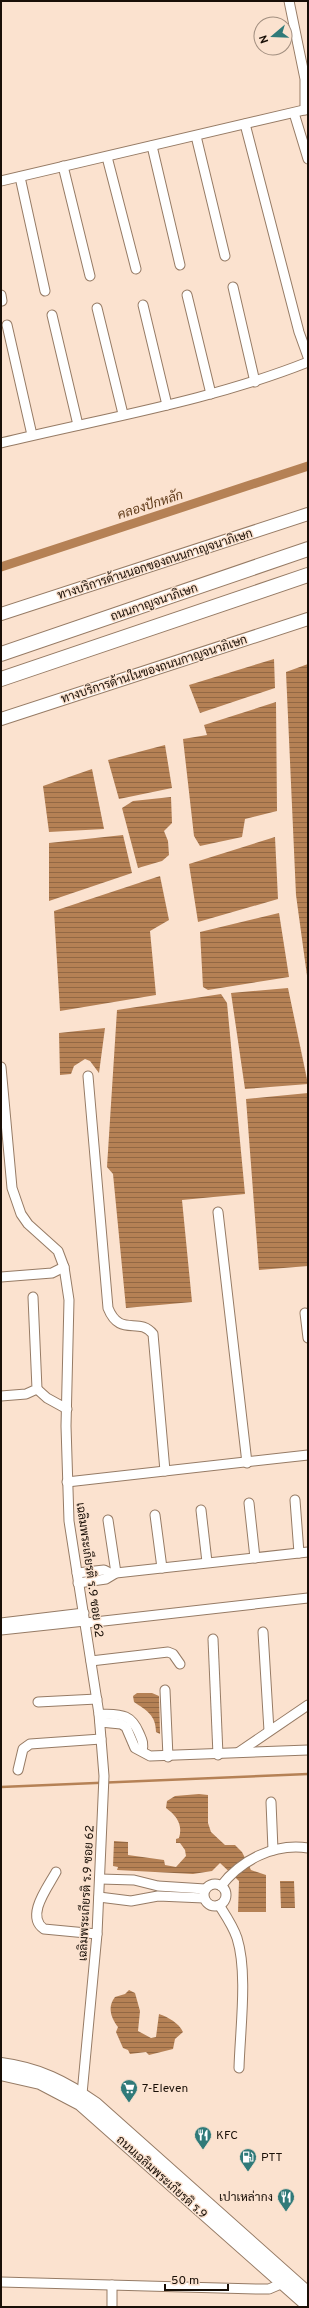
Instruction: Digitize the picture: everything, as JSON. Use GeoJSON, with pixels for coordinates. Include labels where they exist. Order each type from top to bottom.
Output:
{"type":"FeatureCollection","features":[{"type":"Feature","properties":{"kind":"highway","name":"ถนนกาญจนาภิเษก"},"geometry":{"type":"LineString","coordinates":[[1,654],[308,550]]}},
{"type":"Feature","properties":{"kind":"highway","name":"ถนนกาญจนาภิเษก"},"geometry":{"type":"LineString","coordinates":[[1,679],[308,575]]}},
{"type":"Feature","properties":{"kind":"main road","name":"ทางบริการด้านนอกของถนนกาญจนาภิเษก"},"geometry":{"type":"LineString","coordinates":[[1,614],[308,514]]}},
{"type":"Feature","properties":{"kind":"main road","name":"ทางบริการด้านในของถนนกาญจนาภิเษก"},"geometry":{"type":"LineString","coordinates":[[1,719],[308,619]]}},
{"type":"Feature","properties":{"kind":"main road","name":"ถนนเฉลิมพระเกียรติ ร.9"},"geometry":{"type":"LineString","coordinates":[[1,2064],[28,2068],[81,2099],[304,2302]]}},
{"type":"Feature","properties":{"kind":"main road","name":"ถนนเฉลิมพระเกียรติ ร.9"},"geometry":{"type":"LineString","coordinates":[[1,2074],[40,2083],[96,2104],[174,2172],[304,2302]]}},
{"type":"Feature","properties":{"kind":"street"},"geometry":{"type":"LineString","coordinates":[[1,181],[307,110],[305,79],[289,1]]}},
{"type":"Feature","properties":{"kind":"street"},"geometry":{"type":"LineString","coordinates":[[294,113],[308,159]]}},
{"type":"Feature","properties":{"kind":"street"},"geometry":{"type":"LineString","coordinates":[[245,124],[299,332],[308,357]]}},
{"type":"Feature","properties":{"kind":"street"},"geometry":{"type":"LineString","coordinates":[[196,136],[225,256]]}},
{"type":"Feature","properties":{"kind":"street"},"geometry":{"type":"LineString","coordinates":[[152,146],[180,265]]}},
{"type":"Feature","properties":{"kind":"street"},"geometry":{"type":"LineString","coordinates":[[107,157],[136,269]]}},
{"type":"Feature","properties":{"kind":"street"},"geometry":{"type":"LineString","coordinates":[[63,166],[90,276]]}},
{"type":"Feature","properties":{"kind":"street"},"geometry":{"type":"LineString","coordinates":[[20,177],[45,291]]}},
{"type":"Feature","properties":{"kind":"street"},"geometry":{"type":"LineString","coordinates":[[234,287],[255,382]]}},
{"type":"Feature","properties":{"kind":"street"},"geometry":{"type":"LineString","coordinates":[[186,295],[211,394]]}},
{"type":"Feature","properties":{"kind":"street"},"geometry":{"type":"LineString","coordinates":[[144,305],[167,404]]}},
{"type":"Feature","properties":{"kind":"street"},"geometry":{"type":"LineString","coordinates":[[97,308],[123,414]]}},
{"type":"Feature","properties":{"kind":"street"},"geometry":{"type":"LineString","coordinates":[[52,315],[78,425]]}},
{"type":"Feature","properties":{"kind":"street"},"geometry":{"type":"LineString","coordinates":[[7,325],[32,435]]}},
{"type":"Feature","properties":{"kind":"street"},"geometry":{"type":"LineString","coordinates":[[1,443],[211,394],[255,382],[308,362]]}},
{"type":"Feature","properties":{"kind":"street","name":"เฉลิมพระเกียรติ ร.9 ซอย 62"},"geometry":{"type":"LineString","coordinates":[[1,1067],[12,1188],[16,1202],[28,1224],[58,1251],[64,1268],[69,1300],[67,1409],[67,1482],[69,1521],[100,1718],[104,1776],[97,1934],[81,2099]]}},
{"type":"Feature","properties":{"kind":"street"},"geometry":{"type":"LineString","coordinates":[[88,1076],[108,1308],[112,1316],[119,1324],[149,1328],[153,1334],[165,1470]]}},
{"type":"Feature","properties":{"kind":"street"},"geometry":{"type":"LineString","coordinates":[[218,1212],[247,1463]]}},
{"type":"Feature","properties":{"kind":"street"},"geometry":{"type":"LineString","coordinates":[[1,1277],[52,1273],[64,1268]]}},
{"type":"Feature","properties":{"kind":"street"},"geometry":{"type":"LineString","coordinates":[[33,1297],[38,1390],[47,1398],[67,1409]]}},
{"type":"Feature","properties":{"kind":"street"},"geometry":{"type":"LineString","coordinates":[[305,1313],[308,1338]]}},
{"type":"Feature","properties":{"kind":"street"},"geometry":{"type":"LineString","coordinates":[[1,1396],[26,1394],[38,1390]]}},
{"type":"Feature","properties":{"kind":"street"},"geometry":{"type":"LineString","coordinates":[[67,1482],[308,1455]]}},
{"type":"Feature","properties":{"kind":"street"},"geometry":{"type":"LineString","coordinates":[[78,1583],[106,1578],[114,1574],[207,1562],[304,1552],[294,1500]]}},
{"type":"Feature","properties":{"kind":"street"},"geometry":{"type":"LineString","coordinates":[[249,1503],[255,1558]]}},
{"type":"Feature","properties":{"kind":"street"},"geometry":{"type":"LineString","coordinates":[[201,1510],[207,1562]]}},
{"type":"Feature","properties":{"kind":"street"},"geometry":{"type":"LineString","coordinates":[[155,1515],[162,1568]]}},
{"type":"Feature","properties":{"kind":"street"},"geometry":{"type":"LineString","coordinates":[[108,1520],[114,1574]]}},
{"type":"Feature","properties":{"kind":"street"},"geometry":{"type":"LineString","coordinates":[[77,1573],[104,1570],[114,1574]]}},
{"type":"Feature","properties":{"kind":"street"},"geometry":{"type":"LineString","coordinates":[[1,1630],[85,1619],[308,1598]]}},
{"type":"Feature","properties":{"kind":"street"},"geometry":{"type":"LineString","coordinates":[[1,1623],[85,1619]]}},
{"type":"Feature","properties":{"kind":"street"},"geometry":{"type":"LineString","coordinates":[[263,1632],[269,1731]]}},
{"type":"Feature","properties":{"kind":"street"},"geometry":{"type":"LineString","coordinates":[[213,1639],[218,1755]]}},
{"type":"Feature","properties":{"kind":"street"},"geometry":{"type":"LineString","coordinates":[[91,1661],[168,1652],[172,1654],[180,1664]]}},
{"type":"Feature","properties":{"kind":"street"},"geometry":{"type":"LineString","coordinates":[[165,1690],[168,1757]]}},
{"type":"Feature","properties":{"kind":"street"},"geometry":{"type":"LineString","coordinates":[[38,1702],[97,1699]]}},
{"type":"Feature","properties":{"kind":"street"},"geometry":{"type":"LineString","coordinates":[[238,1752],[308,1705]]}},
{"type":"Feature","properties":{"kind":"street"},"geometry":{"type":"LineString","coordinates":[[100,1718],[126,1716],[132,1719],[144,1744],[142,1751],[150,1756],[168,1757],[218,1755],[238,1752],[308,1750]]}},
{"type":"Feature","properties":{"kind":"street"},"geometry":{"type":"LineString","coordinates":[[18,1770],[23,1749],[30,1744],[102,1740]]}},
{"type":"Feature","properties":{"kind":"street"},"geometry":{"type":"LineString","coordinates":[[271,1802],[273,1850]]}},
{"type":"Feature","properties":{"kind":"street"},"geometry":{"type":"LineString","coordinates":[[221,1886],[231,1874],[247,1861],[273,1850],[291,1847],[308,1848]]}},
{"type":"Feature","properties":{"kind":"street"},"geometry":{"type":"LineString","coordinates":[[56,1872],[37,1911],[36,1921],[38,1926],[50,1930],[97,1934]]}},
{"type":"Feature","properties":{"kind":"street"},"geometry":{"type":"LineString","coordinates":[[100,1879],[134,1880],[158,1891],[205,1893],[214,1884],[221,1886],[226,1896],[219,1905],[212,1906],[205,1893]]}},
{"type":"Feature","properties":{"kind":"street"},"geometry":{"type":"LineString","coordinates":[[99,1897],[131,1901],[158,1891]]}},
{"type":"Feature","properties":{"kind":"street"},"geometry":{"type":"LineString","coordinates":[[219,1905],[231,1925],[240,1953],[239,2068]]}},
{"type":"Feature","properties":{"kind":"street"},"geometry":{"type":"LineString","coordinates":[[1,2282],[256,2289],[269,2289],[283,2283]]}},
{"type":"Feature","properties":{"kind":"street"},"geometry":{"type":"LineString","coordinates":[[112,2285],[112,2307]]}},
{"type":"Feature","properties":{"kind":"shaded area"},"geometry":{"type":"Polygon","coordinates":[[[274,659],[275,688],[200,713],[189,685],[274,659]]]}},
{"type":"Feature","properties":{"kind":"shaded area"},"geometry":{"type":"Polygon","coordinates":[[[308,664],[308,983],[296,895],[286,672],[308,664]]]}},
{"type":"Feature","properties":{"kind":"shaded area"},"geometry":{"type":"Polygon","coordinates":[[[276,702],[277,811],[245,819],[242,837],[200,846],[194,836],[183,739],[207,735],[204,725],[276,702]]]}},
{"type":"Feature","properties":{"kind":"shaded area"},"geometry":{"type":"Polygon","coordinates":[[[165,745],[172,788],[119,799],[108,760],[165,745]]]}},
{"type":"Feature","properties":{"kind":"shaded area"},"geometry":{"type":"Polygon","coordinates":[[[92,769],[104,829],[49,832],[43,786],[92,769]]]}},
{"type":"Feature","properties":{"kind":"shaded area"},"geometry":{"type":"Polygon","coordinates":[[[171,797],[172,823],[164,831],[168,841],[169,855],[162,861],[138,868],[122,808],[133,801],[171,797]]]}},
{"type":"Feature","properties":{"kind":"shaded area"},"geometry":{"type":"Polygon","coordinates":[[[123,835],[132,873],[49,901],[49,843],[123,835]]]}},
{"type":"Feature","properties":{"kind":"shaded area"},"geometry":{"type":"Polygon","coordinates":[[[275,837],[278,899],[198,922],[189,864],[275,837]]]}},
{"type":"Feature","properties":{"kind":"shaded area"},"geometry":{"type":"Polygon","coordinates":[[[160,876],[169,920],[150,931],[156,995],[60,1011],[54,911],[160,876]]]}},
{"type":"Feature","properties":{"kind":"shaded area"},"geometry":{"type":"Polygon","coordinates":[[[279,913],[289,977],[208,990],[203,987],[200,932],[279,913]]]}},
{"type":"Feature","properties":{"kind":"shaded area"},"geometry":{"type":"Polygon","coordinates":[[[288,988],[308,1084],[245,1089],[231,993],[288,988]]]}},
{"type":"Feature","properties":{"kind":"shaded area"},"geometry":{"type":"Polygon","coordinates":[[[221,994],[227,1003],[245,1194],[182,1200],[192,1302],[126,1308],[113,1174],[107,1167],[117,1010],[221,994]]]}},
{"type":"Feature","properties":{"kind":"shaded area"},"geometry":{"type":"Polygon","coordinates":[[[105,1028],[99,1073],[90,1061],[85,1059],[74,1066],[71,1074],[60,1075],[59,1033],[105,1028]]]}},
{"type":"Feature","properties":{"kind":"shaded area"},"geometry":{"type":"Polygon","coordinates":[[[308,1093],[308,1266],[259,1270],[246,1099],[308,1093]]]}},
{"type":"Feature","properties":{"kind":"shaded area"},"geometry":{"type":"Polygon","coordinates":[[[137,1693],[152,1693],[159,1696],[160,1734],[156,1732],[156,1726],[150,1714],[134,1702],[133,1696],[137,1693]]]}},
{"type":"Feature","properties":{"kind":"shaded area"},"geometry":{"type":"Polygon","coordinates":[[[199,1794],[208,1795],[208,1823],[211,1832],[225,1845],[235,1845],[242,1852],[251,1870],[266,1875],[266,1912],[238,1912],[239,1881],[220,1863],[212,1871],[193,1874],[117,1870],[118,1867],[113,1866],[114,1841],[128,1842],[128,1855],[164,1860],[165,1865],[176,1867],[186,1856],[185,1850],[180,1843],[176,1843],[176,1839],[179,1838],[180,1825],[173,1814],[166,1808],[167,1801],[175,1796],[199,1794]]]}},
{"type":"Feature","properties":{"kind":"shaded area"},"geometry":{"type":"Polygon","coordinates":[[[280,1881],[294,1881],[295,1908],[281,1908],[280,1881]]]}},
{"type":"Feature","properties":{"kind":"shaded area"},"geometry":{"type":"Polygon","coordinates":[[[129,1990],[135,1993],[140,2011],[138,2031],[151,2038],[156,2037],[159,2014],[173,2021],[179,2026],[183,2032],[175,2039],[173,2049],[149,2055],[146,2052],[130,2054],[128,2050],[123,2048],[116,2032],[118,2027],[113,2020],[111,2005],[115,1997],[125,1994],[129,1990]]]}},
{"type":"Feature","properties":{"kind":"waterway","name":"คลองปักหลัก"},"geometry":{"type":"LineString","coordinates":[[1,567],[308,466]]}},
{"type":"Feature","properties":{"kind":"waterway"},"geometry":{"type":"LineString","coordinates":[[1,1787],[308,1774]]}},
{"type":"Feature","properties":{"kind":"place","name":"7-Eleven"},"geometry":{"type":"Point","coordinates":[129,2103]}},
{"type":"Feature","properties":{"kind":"place","name":"KFC"},"geometry":{"type":"Point","coordinates":[203,2150]}},
{"type":"Feature","properties":{"kind":"place","name":"PTT"},"geometry":{"type":"Point","coordinates":[248,2172]}},
{"type":"Feature","properties":{"kind":"place","name":"เปาเหล่ากง"},"geometry":{"type":"Point","coordinates":[286,2212]}}]}
